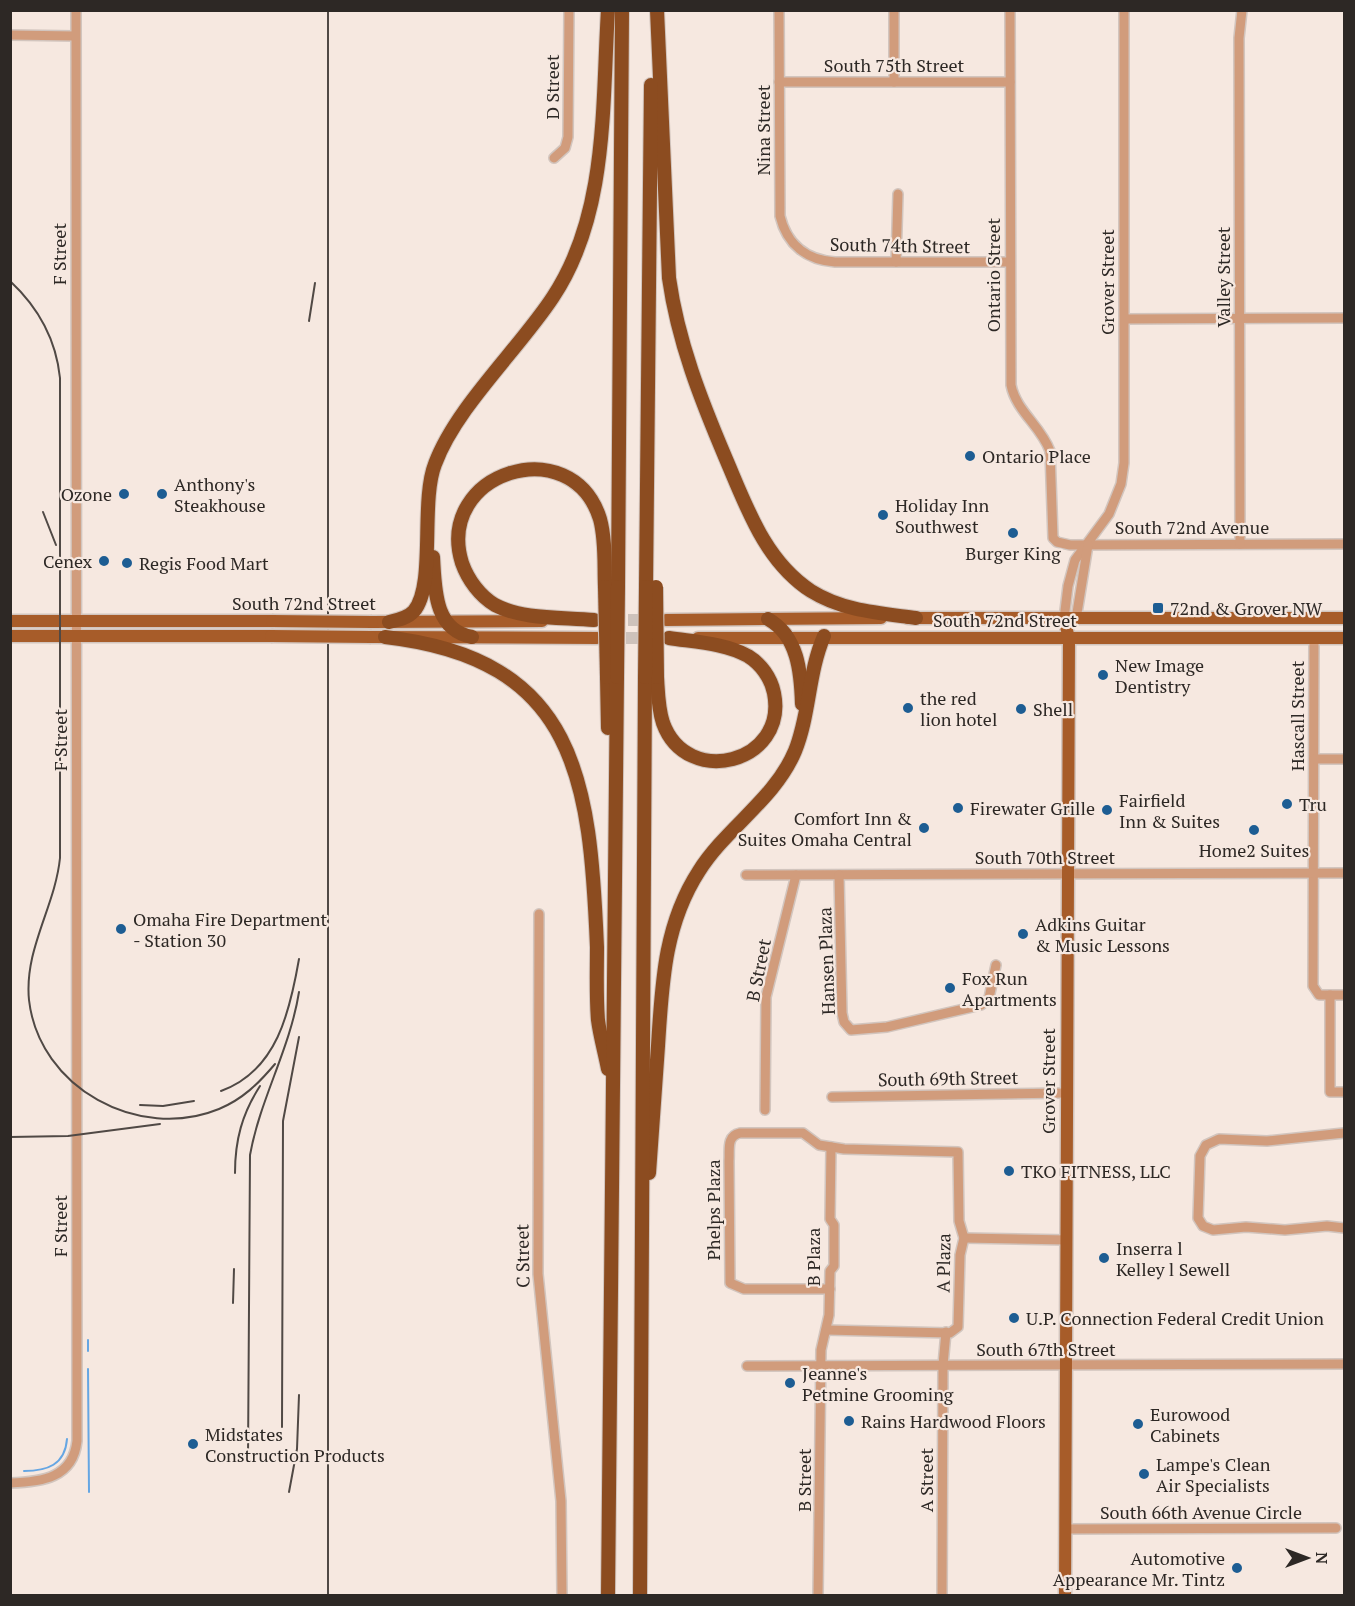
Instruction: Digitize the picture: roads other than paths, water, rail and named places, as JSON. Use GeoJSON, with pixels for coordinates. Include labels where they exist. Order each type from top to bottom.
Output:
{"type":"FeatureCollection","features":[{"type":"Feature","properties":{"kind":"highway"},"geometry":{"type":"LineString","coordinates":[[389,622],[410,614],[422,595],[431,477],[438,454],[451,431],[538,319],[564,278],[579,246],[593,194],[599,159],[608,10]]}},
{"type":"Feature","properties":{"kind":"highway"},"geometry":{"type":"LineString","coordinates":[[608,1596],[615,1103],[611,587],[622,10]]}},
{"type":"Feature","properties":{"kind":"highway"},"geometry":{"type":"LineString","coordinates":[[640,1596],[641,1300],[651,677],[648,367],[651,10]]}},
{"type":"Feature","properties":{"kind":"highway"},"geometry":{"type":"LineString","coordinates":[[657,10],[669,278],[682,344],[701,399],[756,526],[785,569],[812,591],[844,606],[916,618]]}},
{"type":"Feature","properties":{"kind":"highway"},"geometry":{"type":"LineString","coordinates":[[596,620],[512,611],[494,604],[480,593],[466,572],[460,554],[460,529],[468,505],[485,485],[513,471],[537,469],[567,478],[590,499],[600,521],[611,587]]}},
{"type":"Feature","properties":{"kind":"highway"},"geometry":{"type":"LineString","coordinates":[[431,477],[433,560],[438,599],[444,622],[460,635],[472,638]]}},
{"type":"Feature","properties":{"kind":"highway"},"geometry":{"type":"LineString","coordinates":[[768,619],[789,636],[798,665],[802,724]]}},
{"type":"Feature","properties":{"kind":"highway"},"geometry":{"type":"LineString","coordinates":[[641,1300],[662,978],[669,935],[680,905],[698,871],[719,843],[778,779],[795,750],[818,651],[824,636]]}},
{"type":"Feature","properties":{"kind":"highway"},"geometry":{"type":"LineString","coordinates":[[378,637],[451,649],[504,673],[546,711],[567,748],[578,778],[585,821],[595,916],[598,1020],[615,1103]]}},
{"type":"Feature","properties":{"kind":"highway"},"geometry":{"type":"LineString","coordinates":[[651,677],[666,729],[681,748],[698,758],[716,762],[741,757],[760,743],[771,727],[775,708],[773,689],[766,674],[755,661],[724,647],[667,638]]}},
{"type":"Feature","properties":{"kind":"main road","name":"South 72nd Street"},"geometry":{"type":"LineString","coordinates":[[666,620],[1338,618]]}},
{"type":"Feature","properties":{"kind":"main road"},"geometry":{"type":"LineString","coordinates":[[1314,638],[1318,630],[1338,618]]}},
{"type":"Feature","properties":{"kind":"main road","name":"Grover Street"},"geometry":{"type":"LineString","coordinates":[[1065,1596],[1066,873],[1070,619]]}},
{"type":"Feature","properties":{"kind":"main road","name":"South 72nd Street"},"geometry":{"type":"LineString","coordinates":[[10,621],[596,620]]}},
{"type":"Feature","properties":{"kind":"main road","name":"South 72nd Street"},"geometry":{"type":"LineString","coordinates":[[10,636],[597,638]]}},
{"type":"Feature","properties":{"kind":"main road","name":"South 72nd Street"},"geometry":{"type":"LineString","coordinates":[[667,638],[824,636],[1344,638]]}},
{"type":"Feature","properties":{"kind":"street","name":"F Street"},"geometry":{"type":"LineString","coordinates":[[10,1482],[47,1480],[67,1468],[75,1453],[77,1441],[76,10]]}},
{"type":"Feature","properties":{"kind":"street","name":"D Street"},"geometry":{"type":"LineString","coordinates":[[554,158],[566,148],[568,137],[569,10]]}},
{"type":"Feature","properties":{"kind":"street","name":"Nina Street"},"geometry":{"type":"LineString","coordinates":[[779,10],[780,216],[785,231],[795,245]]}},
{"type":"Feature","properties":{"kind":"street"},"geometry":{"type":"LineString","coordinates":[[894,10],[894,82]]}},
{"type":"Feature","properties":{"kind":"street","name":"Ontario Street"},"geometry":{"type":"LineString","coordinates":[[1010,10],[1011,385],[1017,403],[1045,438],[1050,451],[1052,528]]}},
{"type":"Feature","properties":{"kind":"street","name":"Grover Street"},"geometry":{"type":"LineString","coordinates":[[1070,619],[1088,545],[1109,514],[1123,474],[1125,452],[1124,10]]}},
{"type":"Feature","properties":{"kind":"street","name":"Valley Street"},"geometry":{"type":"LineString","coordinates":[[1240,544],[1239,38],[1242,10]]}},
{"type":"Feature","properties":{"kind":"street"},"geometry":{"type":"LineString","coordinates":[[10,34],[75,36]]}},
{"type":"Feature","properties":{"kind":"street","name":"South 75th Street"},"geometry":{"type":"LineString","coordinates":[[779,82],[1010,82]]}},
{"type":"Feature","properties":{"kind":"street"},"geometry":{"type":"LineString","coordinates":[[896,262],[898,194]]}},
{"type":"Feature","properties":{"kind":"street","name":"South 74th Street"},"geometry":{"type":"LineString","coordinates":[[795,245],[808,256],[823,261],[1010,262]]}},
{"type":"Feature","properties":{"kind":"street"},"geometry":{"type":"LineString","coordinates":[[1125,319],[1344,318]]}},
{"type":"Feature","properties":{"kind":"street","name":"South 72nd Avenue"},"geometry":{"type":"LineString","coordinates":[[1052,528],[1056,542],[1088,545],[1344,544]]}},
{"type":"Feature","properties":{"kind":"street","name":"Hascall Street"},"geometry":{"type":"LineString","coordinates":[[1314,638],[1313,986],[1317,994],[1330,995]]}},
{"type":"Feature","properties":{"kind":"street"},"geometry":{"type":"LineString","coordinates":[[1314,759],[1344,759]]}},
{"type":"Feature","properties":{"kind":"street","name":"South 70th Street"},"geometry":{"type":"LineString","coordinates":[[746,875],[1344,873]]}},
{"type":"Feature","properties":{"kind":"street","name":"B Street"},"geometry":{"type":"LineString","coordinates":[[765,1110],[766,997],[796,875]]}},
{"type":"Feature","properties":{"kind":"street","name":"Hansen Plaza"},"geometry":{"type":"LineString","coordinates":[[839,875],[842,1013],[844,1022],[851,1030],[901,1023],[981,1005],[987,1001],[996,965]]}},
{"type":"Feature","properties":{"kind":"street","name":"C Street"},"geometry":{"type":"LineString","coordinates":[[539,914],[538,1274],[560,1485],[562,1596]]}},
{"type":"Feature","properties":{"kind":"street"},"geometry":{"type":"LineString","coordinates":[[1344,995],[1330,995],[1330,1092],[1344,1092]]}},
{"type":"Feature","properties":{"kind":"street","name":"South 69th Street"},"geometry":{"type":"LineString","coordinates":[[831,1097],[1065,1093]]}},
{"type":"Feature","properties":{"kind":"street","name":"Phelps Plaza"},"geometry":{"type":"LineString","coordinates":[[830,1289],[744,1289],[732,1285],[730,1280],[729,1161],[730,1141],[733,1136],[740,1133],[803,1133],[819,1145],[831,1147]]}},
{"type":"Feature","properties":{"kind":"street"},"geometry":{"type":"LineString","coordinates":[[1344,1134],[1267,1141],[1213,1140],[1203,1148],[1200,1156],[1198,1218],[1208,1229],[1344,1228]]}},
{"type":"Feature","properties":{"kind":"street","name":"A Plaza"},"geometry":{"type":"LineString","coordinates":[[831,1147],[958,1152],[959,1221],[964,1238],[960,1255],[959,1324],[952,1333],[946,1332],[943,1365]]}},
{"type":"Feature","properties":{"kind":"street","name":"B Plaza"},"geometry":{"type":"LineString","coordinates":[[821,1365],[829,1315],[830,1271],[834,1266],[834,1225],[830,1220],[831,1147]]}},
{"type":"Feature","properties":{"kind":"street"},"geometry":{"type":"LineString","coordinates":[[964,1238],[1067,1240]]}},
{"type":"Feature","properties":{"kind":"street"},"geometry":{"type":"LineString","coordinates":[[826,1330],[946,1332]]}},
{"type":"Feature","properties":{"kind":"street","name":"South 67th Street"},"geometry":{"type":"LineString","coordinates":[[747,1366],[1344,1364]]}},
{"type":"Feature","properties":{"kind":"street","name":"B Street"},"geometry":{"type":"LineString","coordinates":[[818,1596],[821,1365]]}},
{"type":"Feature","properties":{"kind":"street","name":"A Street"},"geometry":{"type":"LineString","coordinates":[[942,1596],[943,1365]]}},
{"type":"Feature","properties":{"kind":"street","name":"South 66th Avenue Circle"},"geometry":{"type":"LineString","coordinates":[[1066,1529],[1336,1528]]}},
{"type":"Feature","properties":{"kind":"waterway"},"geometry":{"type":"LineString","coordinates":[[88,1340],[88,1351]]}},
{"type":"Feature","properties":{"kind":"waterway"},"geometry":{"type":"LineString","coordinates":[[88,1369],[89,1492]]}},
{"type":"Feature","properties":{"kind":"waterway"},"geometry":{"type":"LineString","coordinates":[[24,1471],[40,1470],[59,1461],[66,1448],[67,1439]]}},
{"type":"Feature","properties":{"kind":"tunnel"},"geometry":{"type":"LineString","coordinates":[[610,620],[653,620]]}},
{"type":"Feature","properties":{"kind":"tunnel"},"geometry":{"type":"LineString","coordinates":[[608,638],[653,638]]}},
{"type":"Feature","properties":{"kind":"railway"},"geometry":{"type":"LineString","coordinates":[[328,10],[328,1596]]}},
{"type":"Feature","properties":{"kind":"railway"},"geometry":{"type":"LineString","coordinates":[[10,281],[38,313],[55,350],[60,378],[60,858],[57,876],[31,963],[29,1000],[37,1031],[52,1059],[72,1082],[98,1100],[126,1112],[157,1118],[188,1117],[219,1109],[250,1090],[275,1064]]}},
{"type":"Feature","properties":{"kind":"railway"},"geometry":{"type":"LineString","coordinates":[[309,321],[315,283]]}},
{"type":"Feature","properties":{"kind":"railway"},"geometry":{"type":"LineString","coordinates":[[43,512],[56,545]]}},
{"type":"Feature","properties":{"kind":"railway"},"geometry":{"type":"LineString","coordinates":[[221,1091],[240,1082],[256,1069],[268,1054],[285,1018],[299,959]]}},
{"type":"Feature","properties":{"kind":"railway"},"geometry":{"type":"LineString","coordinates":[[248,1459],[250,1155],[261,1114],[289,1034],[299,992]]}},
{"type":"Feature","properties":{"kind":"railway"},"geometry":{"type":"LineString","coordinates":[[282,1427],[283,1121],[299,1037]]}},
{"type":"Feature","properties":{"kind":"railway"},"geometry":{"type":"LineString","coordinates":[[235,1173],[236,1149],[241,1128],[260,1086]]}},
{"type":"Feature","properties":{"kind":"railway"},"geometry":{"type":"LineString","coordinates":[[140,1105],[163,1106],[194,1101]]}},
{"type":"Feature","properties":{"kind":"railway"},"geometry":{"type":"LineString","coordinates":[[10,1137],[68,1136],[160,1124]]}},
{"type":"Feature","properties":{"kind":"railway"},"geometry":{"type":"LineString","coordinates":[[233,1303],[234,1269]]}},
{"type":"Feature","properties":{"kind":"railway"},"geometry":{"type":"LineString","coordinates":[[289,1492],[297,1449],[299,1395]]}},
{"type":"Feature","properties":{"kind":"place","name":"Ontario Place"},"geometry":{"type":"Point","coordinates":[970,456]}},
{"type":"Feature","properties":{"kind":"place","name":"Ozone"},"geometry":{"type":"Point","coordinates":[124,494]}},
{"type":"Feature","properties":{"kind":"place","name":"Anthony's Steakhouse"},"geometry":{"type":"Point","coordinates":[162,494]}},
{"type":"Feature","properties":{"kind":"place","name":"Holiday Inn Southwest"},"geometry":{"type":"Point","coordinates":[883,515]}},
{"type":"Feature","properties":{"kind":"place","name":"Burger King"},"geometry":{"type":"Point","coordinates":[1013,533]}},
{"type":"Feature","properties":{"kind":"place","name":"Cenex"},"geometry":{"type":"Point","coordinates":[104,561]}},
{"type":"Feature","properties":{"kind":"place","name":"Regis Food Mart"},"geometry":{"type":"Point","coordinates":[127,563]}},
{"type":"Feature","properties":{"kind":"place","name":"72nd & Grover NW"},"geometry":{"type":"Point","coordinates":[1158,608]}},
{"type":"Feature","properties":{"kind":"place","name":"New Image Dentistry"},"geometry":{"type":"Point","coordinates":[1103,675]}},
{"type":"Feature","properties":{"kind":"place","name":"the red lion hotel"},"geometry":{"type":"Point","coordinates":[908,708]}},
{"type":"Feature","properties":{"kind":"place","name":"Shell"},"geometry":{"type":"Point","coordinates":[1021,709]}},
{"type":"Feature","properties":{"kind":"place","name":"Tru"},"geometry":{"type":"Point","coordinates":[1287,804]}},
{"type":"Feature","properties":{"kind":"place","name":"Firewater Grille"},"geometry":{"type":"Point","coordinates":[958,808]}},
{"type":"Feature","properties":{"kind":"place","name":"Fairfield Inn & Suites"},"geometry":{"type":"Point","coordinates":[1107,810]}},
{"type":"Feature","properties":{"kind":"place","name":"Comfort Inn & Suites Omaha Central"},"geometry":{"type":"Point","coordinates":[924,828]}},
{"type":"Feature","properties":{"kind":"place","name":"Home2 Suites"},"geometry":{"type":"Point","coordinates":[1254,830]}},
{"type":"Feature","properties":{"kind":"place","name":"Omaha Fire Department - Station 30"},"geometry":{"type":"Point","coordinates":[121,929]}},
{"type":"Feature","properties":{"kind":"place","name":"Adkins Guitar & Music Lessons"},"geometry":{"type":"Point","coordinates":[1023,934]}},
{"type":"Feature","properties":{"kind":"place","name":"Fox Run Apartments"},"geometry":{"type":"Point","coordinates":[950,988]}},
{"type":"Feature","properties":{"kind":"place","name":"TKO FITNESS, LLC"},"geometry":{"type":"Point","coordinates":[1009,1171]}},
{"type":"Feature","properties":{"kind":"place","name":"Inserra l Kelley l Sewell"},"geometry":{"type":"Point","coordinates":[1104,1258]}},
{"type":"Feature","properties":{"kind":"place","name":"U.P. Connection Federal Credit Union"},"geometry":{"type":"Point","coordinates":[1014,1318]}},
{"type":"Feature","properties":{"kind":"place","name":"Jeanne's Petmine Grooming"},"geometry":{"type":"Point","coordinates":[790,1383]}},
{"type":"Feature","properties":{"kind":"place","name":"Rains Hardwood Floors"},"geometry":{"type":"Point","coordinates":[849,1421]}},
{"type":"Feature","properties":{"kind":"place","name":"Eurowood Cabinets"},"geometry":{"type":"Point","coordinates":[1138,1424]}},
{"type":"Feature","properties":{"kind":"place","name":"Midstates Construction Products"},"geometry":{"type":"Point","coordinates":[193,1444]}},
{"type":"Feature","properties":{"kind":"place","name":"Lampe's Clean Air Specialists"},"geometry":{"type":"Point","coordinates":[1144,1474]}},
{"type":"Feature","properties":{"kind":"place","name":"Automotive Appearance Mr. Tintz"},"geometry":{"type":"Point","coordinates":[1237,1568]}}]}
